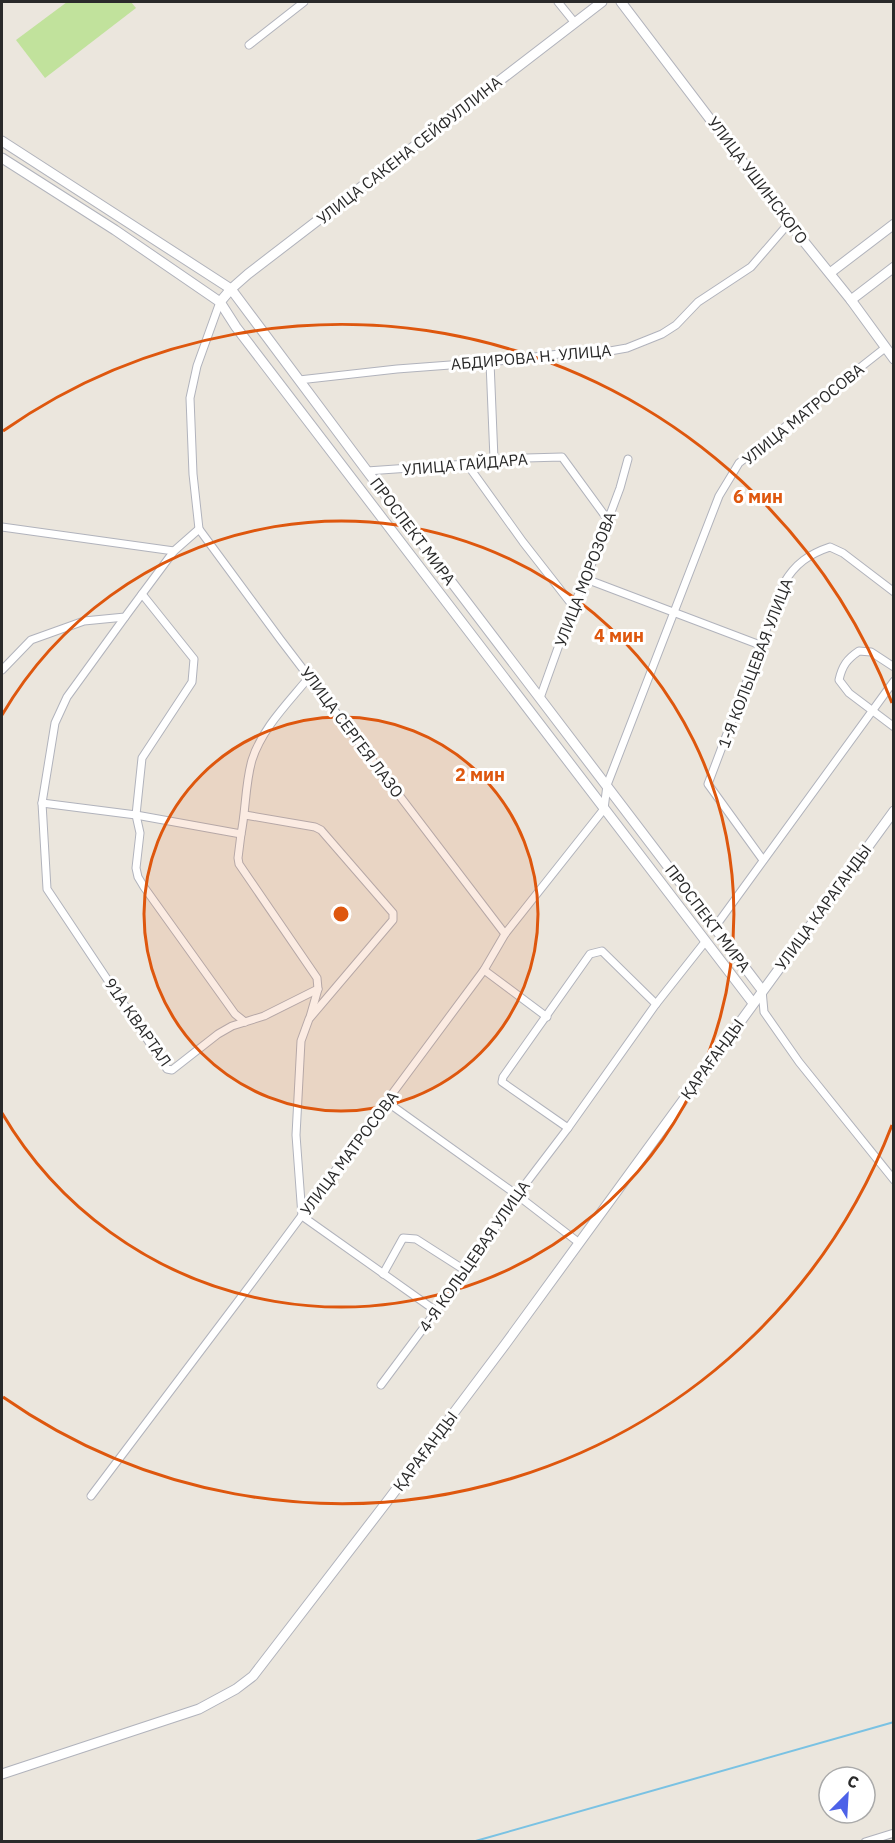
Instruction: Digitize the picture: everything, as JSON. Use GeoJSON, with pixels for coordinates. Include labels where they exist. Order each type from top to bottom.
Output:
{"type":"FeatureCollection","features":[{"type":"Feature","properties":{"kind":"main road","name":"УЛИЦА САКЕНА СЕЙФУЛЛИНА"},"geometry":{"type":"LineString","coordinates":[[220,302],[231,289],[602,2]]}},
{"type":"Feature","properties":{"kind":"main road","name":"УЛИЦА УШИНСКОГО"},"geometry":{"type":"LineString","coordinates":[[621,2],[894,359]]}},
{"type":"Feature","properties":{"kind":"main road","name":"ПРОСПЕКТ МИРА"},"geometry":{"type":"LineString","coordinates":[[2,141],[231,289],[762,990]]}},
{"type":"Feature","properties":{"kind":"main road","name":"ПРОСПЕКТ МИРА"},"geometry":{"type":"LineString","coordinates":[[2,158],[115,230],[220,302],[236,327],[753,1004]]}},
{"type":"Feature","properties":{"kind":"main road"},"geometry":{"type":"LineString","coordinates":[[830,273],[894,224]]}},
{"type":"Feature","properties":{"kind":"main road"},"geometry":{"type":"LineString","coordinates":[[851,300],[894,267]]}},
{"type":"Feature","properties":{"kind":"main road","name":"УЛИЦА КАРАГАНДЫ"},"geometry":{"type":"LineString","coordinates":[[753,1004],[894,811]]}},
{"type":"Feature","properties":{"kind":"main road","name":"ҚАРАҒАНДЫ"},"geometry":{"type":"LineString","coordinates":[[2,1774],[199,1709],[236,1689],[253,1676],[504,1346],[753,1004]]}},
{"type":"Feature","properties":{"kind":"street"},"geometry":{"type":"LineString","coordinates":[[249,45],[304,2]]}},
{"type":"Feature","properties":{"kind":"street"},"geometry":{"type":"LineString","coordinates":[[558,2],[575,23]]}},
{"type":"Feature","properties":{"kind":"street","name":"АБДИРОВА Н. УЛИЦА"},"geometry":{"type":"LineString","coordinates":[[299,380],[627,348],[662,334],[676,325],[698,302],[752,267],[789,223]]}},
{"type":"Feature","properties":{"kind":"street"},"geometry":{"type":"LineString","coordinates":[[220,302],[197,366],[190,398],[199,529],[174,551],[66,697],[55,723],[42,803],[136,815],[241,834]]}},
{"type":"Feature","properties":{"kind":"street","name":"УЛИЦА МАТРОСОВА"},"geometry":{"type":"LineString","coordinates":[[91,1496],[387,1102],[484,970],[505,934],[604,809],[607,785],[673,612],[719,496],[739,463],[885,348]]}},
{"type":"Feature","properties":{"kind":"street"},"geometry":{"type":"LineString","coordinates":[[490,362],[494,459]]}},
{"type":"Feature","properties":{"kind":"street","name":"УЛИЦА ГАЙДАРА"},"geometry":{"type":"LineString","coordinates":[[367,471],[467,464],[494,459],[562,457],[608,520]]}},
{"type":"Feature","properties":{"kind":"street","name":"УЛИЦА МОРОЗОВА"},"geometry":{"type":"LineString","coordinates":[[540,698],[573,606],[586,579],[620,489],[628,459]]}},
{"type":"Feature","properties":{"kind":"street"},"geometry":{"type":"LineString","coordinates":[[467,464],[573,606]]}},
{"type":"Feature","properties":{"kind":"street"},"geometry":{"type":"LineString","coordinates":[[2,527],[174,551]]}},
{"type":"Feature","properties":{"kind":"street","name":"УЛИЦА СЕРГЕЯ ЛАЗО"},"geometry":{"type":"LineString","coordinates":[[199,529],[505,934]]}},
{"type":"Feature","properties":{"kind":"street","name":"1-Я КОЛЬЦЕВАЯ УЛИЦА"},"geometry":{"type":"LineString","coordinates":[[763,860],[708,784],[784,583],[792,569],[817,552],[830,547],[843,553],[894,592]]}},
{"type":"Feature","properties":{"kind":"street"},"geometry":{"type":"LineString","coordinates":[[586,579],[760,645]]}},
{"type":"Feature","properties":{"kind":"street"},"geometry":{"type":"LineString","coordinates":[[142,594],[194,659],[192,682],[142,758],[136,815],[140,833],[136,868],[138,877],[235,1014],[245,1022],[277,1010],[318,990]]}},
{"type":"Feature","properties":{"kind":"street"},"geometry":{"type":"LineString","coordinates":[[2,670],[31,640],[84,621],[125,617]]}},
{"type":"Feature","properties":{"kind":"street"},"geometry":{"type":"LineString","coordinates":[[894,667],[871,652],[859,651],[851,656],[842,667],[839,680],[849,693],[894,727]]}},
{"type":"Feature","properties":{"kind":"street"},"geometry":{"type":"LineString","coordinates":[[310,676],[272,722],[258,744],[250,767],[238,858],[239,864],[317,978],[318,990],[301,1041],[298,1083],[296,1135],[302,1216],[436,1311]]}},
{"type":"Feature","properties":{"kind":"street"},"geometry":{"type":"LineString","coordinates":[[715,927],[894,681]]}},
{"type":"Feature","properties":{"kind":"street","name":"91А КВАРТАЛ"},"geometry":{"type":"LineString","coordinates":[[42,803],[46,889],[167,1069],[172,1070],[218,1034],[245,1022]]}},
{"type":"Feature","properties":{"kind":"street"},"geometry":{"type":"LineString","coordinates":[[245,815],[321,830],[393,914],[393,920],[309,1019]]}},
{"type":"Feature","properties":{"kind":"street","name":"4-Я КОЛЬЦЕВАЯ УЛИЦА"},"geometry":{"type":"LineString","coordinates":[[381,1385],[466,1271],[517,1195],[568,1128],[656,1004],[705,942]]}},
{"type":"Feature","properties":{"kind":"street"},"geometry":{"type":"LineString","coordinates":[[568,1128],[502,1082],[503,1077],[590,954],[602,951],[656,1004]]}},
{"type":"Feature","properties":{"kind":"street"},"geometry":{"type":"LineString","coordinates":[[484,970],[547,1017]]}},
{"type":"Feature","properties":{"kind":"street"},"geometry":{"type":"LineString","coordinates":[[762,990],[764,1012]]}},
{"type":"Feature","properties":{"kind":"street"},"geometry":{"type":"LineString","coordinates":[[753,1004],[764,1012],[799,1062],[894,1180]]}},
{"type":"Feature","properties":{"kind":"street"},"geometry":{"type":"LineString","coordinates":[[387,1102],[517,1195],[578,1242]]}},
{"type":"Feature","properties":{"kind":"street"},"geometry":{"type":"LineString","coordinates":[[383,1274],[404,1238],[410,1237],[466,1271]]}},
{"type":"Feature","properties":{"kind":"street"},"geometry":{"type":"LineString","coordinates":[[865,1842],[894,1833]]}},
{"type":"Feature","properties":{"kind":"green space"},"geometry":{"type":"Polygon","coordinates":[[[67,2],[131,2],[136,8],[45,78],[16,40],[67,2]]]}},
{"type":"Feature","properties":{"kind":"waterway"},"geometry":{"type":"LineString","coordinates":[[472,1842],[894,1722]]}}]}
